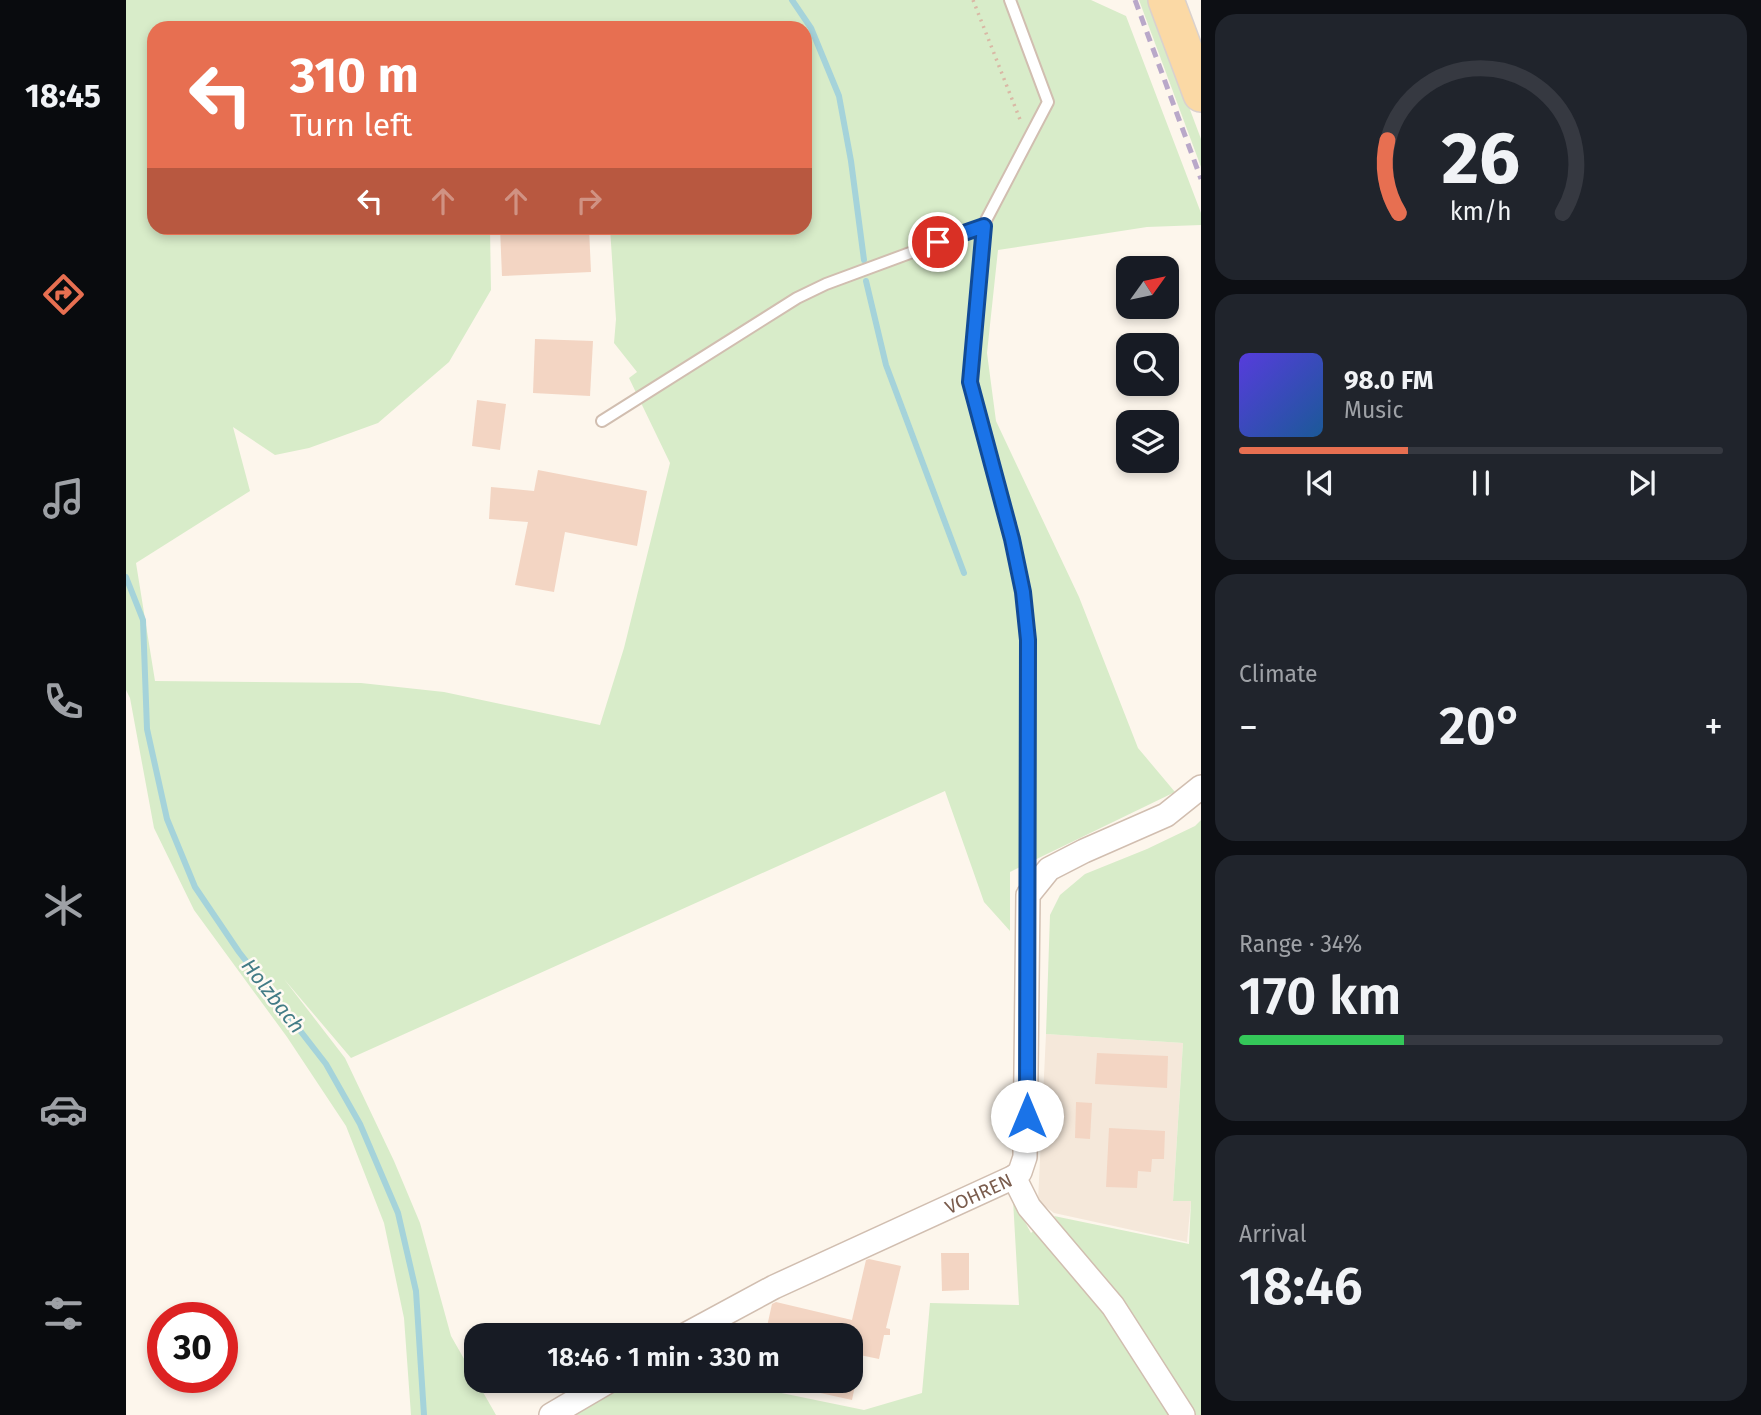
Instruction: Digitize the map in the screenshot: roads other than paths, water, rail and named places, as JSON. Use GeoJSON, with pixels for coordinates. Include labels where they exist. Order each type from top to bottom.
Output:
{"type":"FeatureCollection","features":[{"type":"Feature","properties":{"kind":"main road"},"geometry":{"type":"LineString","coordinates":[[1166,0],[1201,94]]}},
{"type":"Feature","properties":{"kind":"street"},"geometry":{"type":"LineString","coordinates":[[1028,895],[1049,869],[1166,815],[1201,788]]}},
{"type":"Feature","properties":{"kind":"street","name":"VOHREN"},"geometry":{"type":"LineString","coordinates":[[707,1323],[774,1286],[1020,1172],[1025,1157],[1028,895]]}},
{"type":"Feature","properties":{"kind":"street"},"geometry":{"type":"LineString","coordinates":[[1014,1177],[1029,1208],[1113,1306],[1183,1415]]}},
{"type":"Feature","properties":{"kind":"street"},"geometry":{"type":"LineString","coordinates":[[551,1415],[589,1393]]}},
{"type":"Feature","properties":{"kind":"lane"},"geometry":{"type":"LineString","coordinates":[[602,421],[796,298],[826,284],[984,226],[1048,102],[1010,0]]}},
{"type":"Feature","properties":{"kind":"lane","name":"VOHREN"},"geometry":{"type":"LineString","coordinates":[[984,226],[970,382],[1012,539],[1023,592],[1028,640],[1028,895]]}},
{"type":"Feature","properties":{"kind":"lane"},"geometry":{"type":"LineString","coordinates":[[1028,850],[1037,863],[1049,869]]}},
{"type":"Feature","properties":{"kind":"waterway"},"geometry":{"type":"LineString","coordinates":[[792,0],[806,21]]}},
{"type":"Feature","properties":{"kind":"waterway"},"geometry":{"type":"LineString","coordinates":[[812,30],[839,96],[864,260]]}},
{"type":"Feature","properties":{"kind":"waterway"},"geometry":{"type":"LineString","coordinates":[[866,281],[886,365],[964,573]]}},
{"type":"Feature","properties":{"kind":"waterway","name":"Holzbach"},"geometry":{"type":"LineString","coordinates":[[126,577],[143,620],[147,729],[167,819],[195,887],[239,952],[326,1064],[360,1124],[398,1213],[416,1291],[424,1415]]}},
{"type":"Feature","properties":{"kind":"railway"},"geometry":{"type":"LineString","coordinates":[[1135,0],[1201,179]]}}]}
